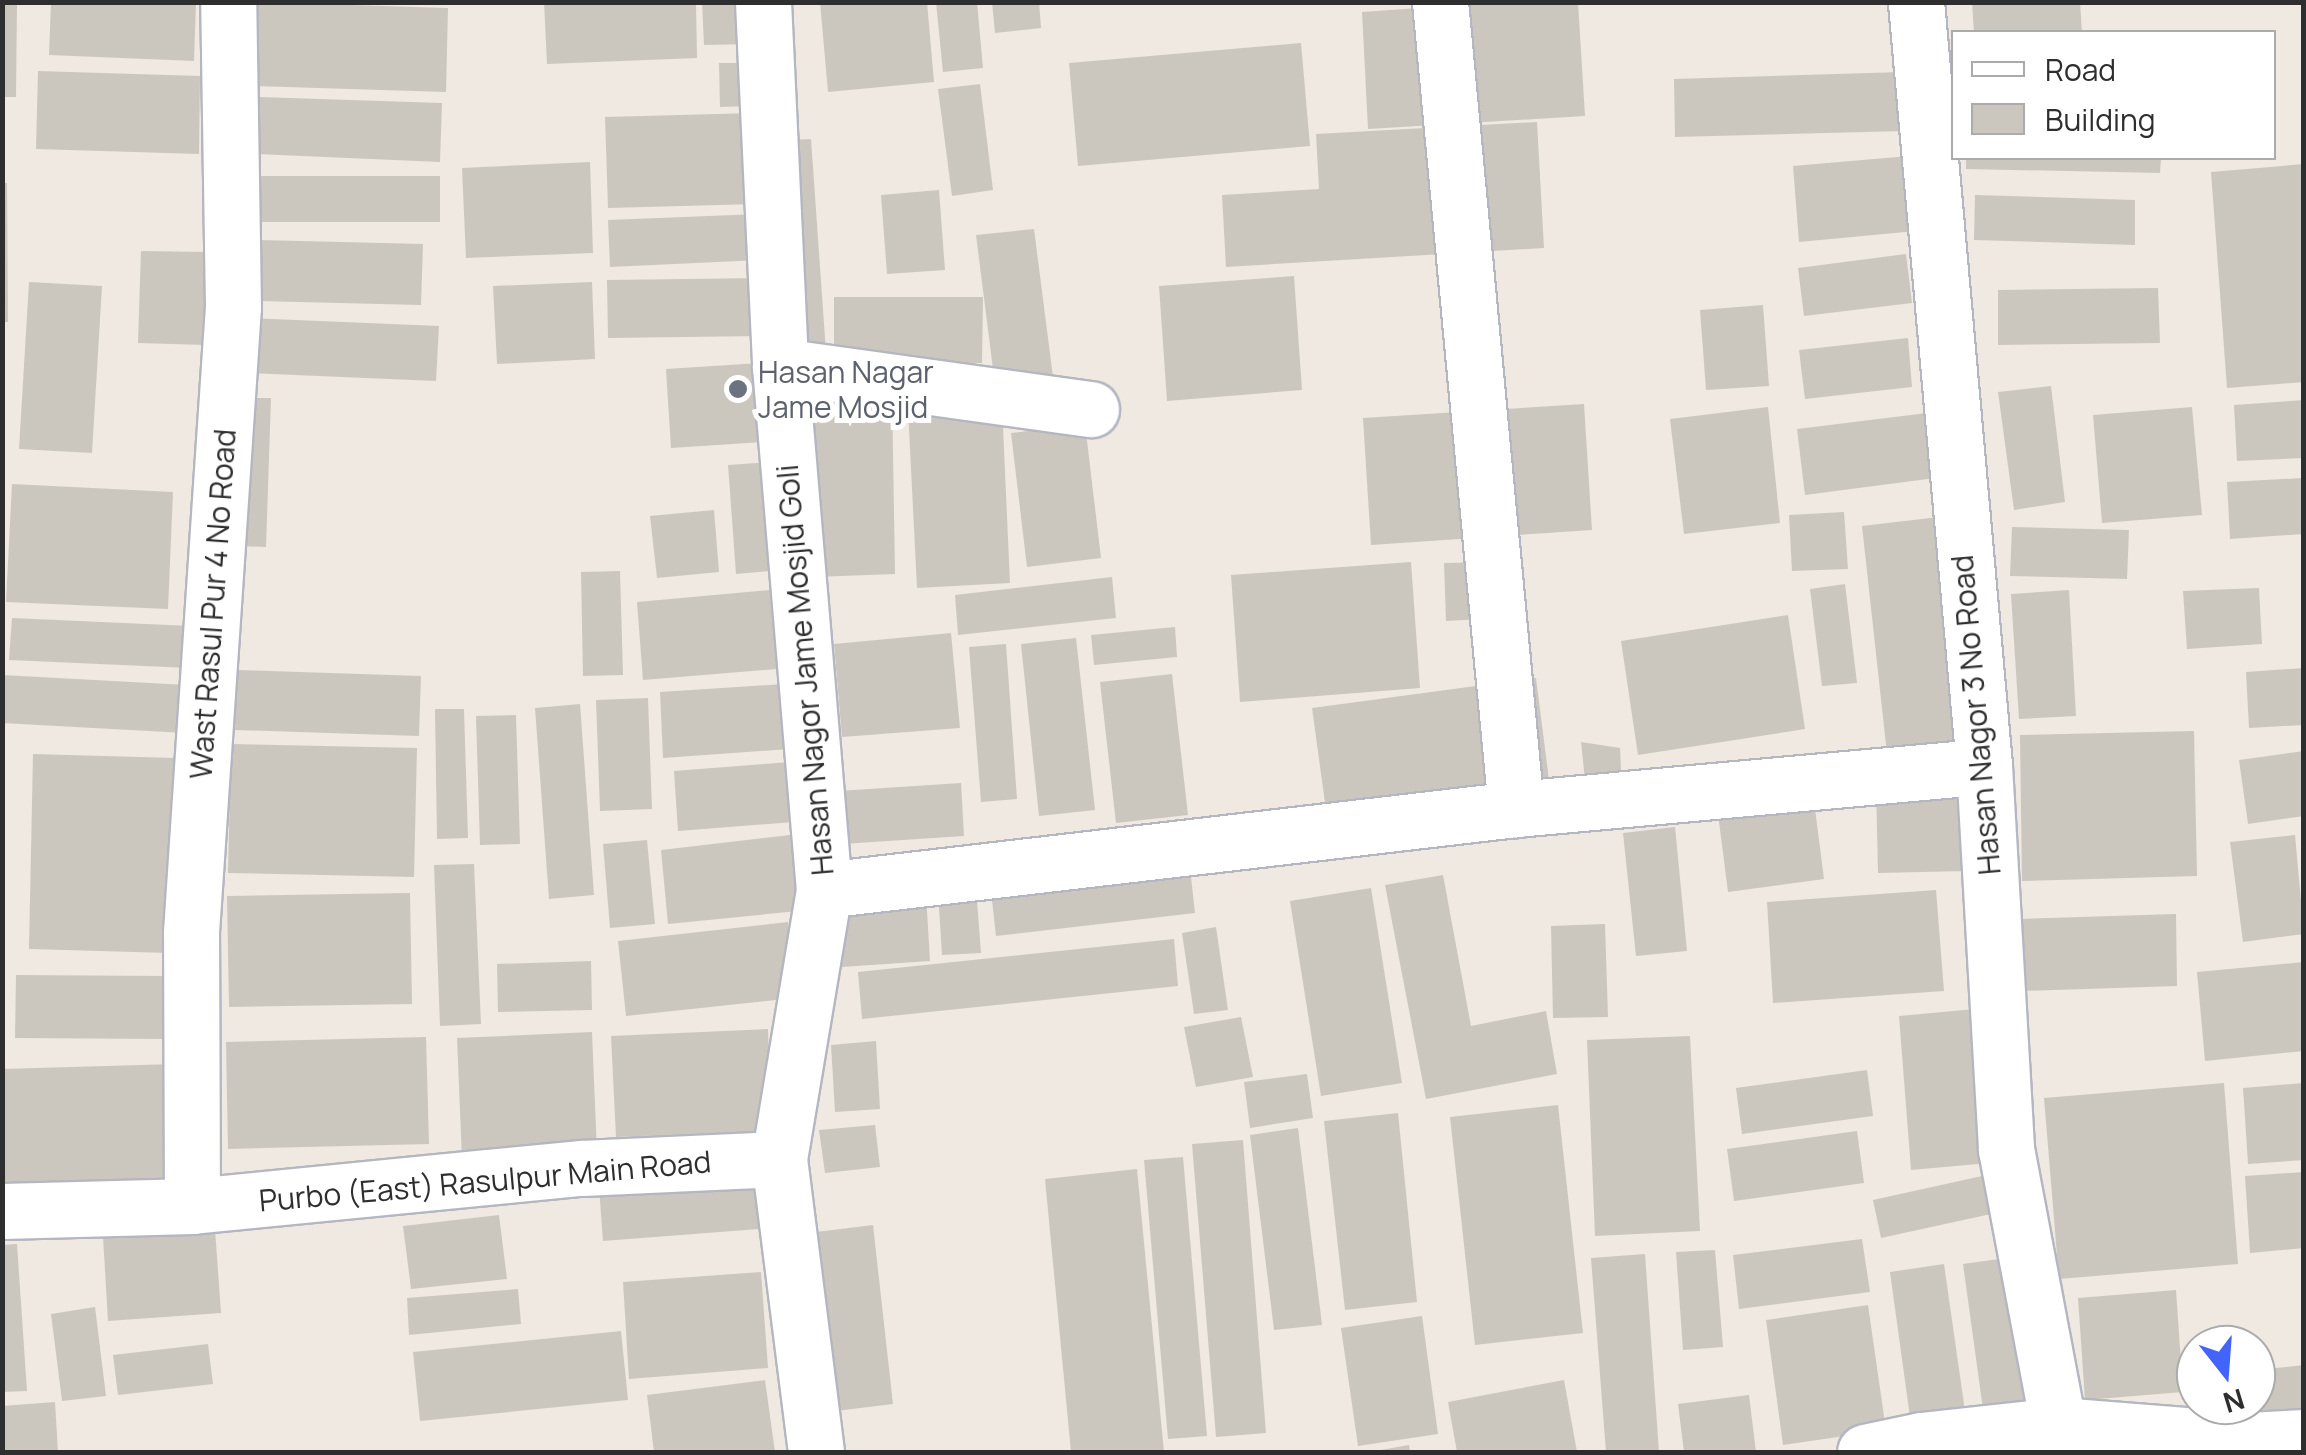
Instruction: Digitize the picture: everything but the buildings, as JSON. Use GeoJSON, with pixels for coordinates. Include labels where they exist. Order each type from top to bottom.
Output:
{"type":"FeatureCollection","features":[{"type":"Feature","properties":{"kind":"street","name":"Wast Rasul Pur 4 No Road"},"geometry":{"type":"LineString","coordinates":[[192,1206],[191,932],[233,307],[228,2]]}},
{"type":"Feature","properties":{"kind":"street","name":"Hasan Nagor Jame Mosjid Goli"},"geometry":{"type":"LineString","coordinates":[[762,2],[780,366],[824,890],[780,1159],[816,1452]]}},
{"type":"Feature","properties":{"kind":"street"},"geometry":{"type":"LineString","coordinates":[[1440,2],[1516,809]]}},
{"type":"Feature","properties":{"kind":"street","name":"Hasan Nagor 3 No Road"},"geometry":{"type":"LineString","coordinates":[[1916,2],[1984,766],[2006,1149],[2058,1425]]}},
{"type":"Feature","properties":{"kind":"street"},"geometry":{"type":"LineString","coordinates":[[780,366],[1091,409]]}},
{"type":"Feature","properties":{"kind":"street"},"geometry":{"type":"LineString","coordinates":[[824,890],[1516,809],[1984,766]]}},
{"type":"Feature","properties":{"kind":"street","name":"Purbo (East) Rasulpur Main Road"},"geometry":{"type":"LineString","coordinates":[[2,1211],[192,1206],[582,1168],[780,1159]]}},
{"type":"Feature","properties":{"kind":"street"},"geometry":{"type":"LineString","coordinates":[[1865,1452],[1921,1440],[2058,1425],[2251,1446],[2304,1437]]}},
{"type":"Feature","properties":{"kind":"place","name":"Hasan Nagar Jame Mosjid"},"geometry":{"type":"Point","coordinates":[738,389]}}]}
